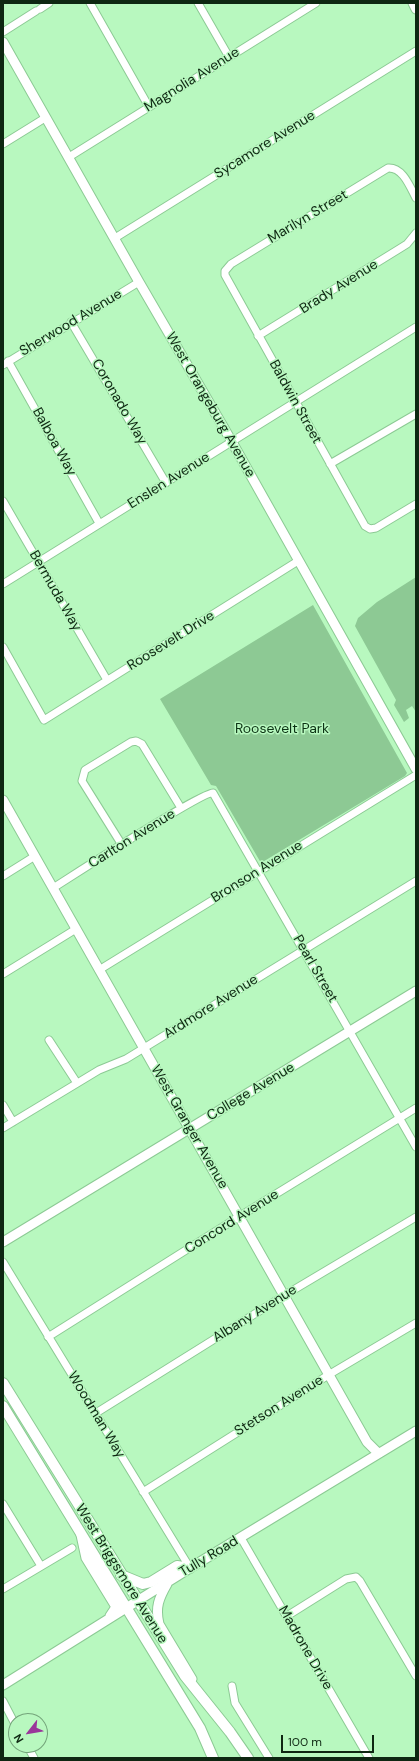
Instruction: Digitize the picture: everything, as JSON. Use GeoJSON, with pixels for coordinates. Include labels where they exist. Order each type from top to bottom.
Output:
{"type":"FeatureCollection","features":[{"type":"Feature","properties":{"kind":"main road","name":"West Briggsmore Avenue"},"geometry":{"type":"LineString","coordinates":[[3,1384],[185,1676],[230,1732],[248,1758]]}},
{"type":"Feature","properties":{"kind":"main road","name":"West Briggsmore Avenue"},"geometry":{"type":"LineString","coordinates":[[3,1406],[200,1728],[213,1758]]}},
{"type":"Feature","properties":{"kind":"main road"},"geometry":{"type":"LineString","coordinates":[[121,1575],[143,1584],[151,1582],[177,1566],[190,1568]]}},
{"type":"Feature","properties":{"kind":"street"},"geometry":{"type":"LineString","coordinates":[[3,32],[49,3]]}},
{"type":"Feature","properties":{"kind":"street"},"geometry":{"type":"LineString","coordinates":[[90,3],[149,107]]}},
{"type":"Feature","properties":{"kind":"street"},"geometry":{"type":"LineString","coordinates":[[198,3],[229,57]]}},
{"type":"Feature","properties":{"kind":"street","name":"Magnolia Avenue"},"geometry":{"type":"LineString","coordinates":[[69,157],[229,57],[307,5],[316,3]]}},
{"type":"Feature","properties":{"kind":"street"},"geometry":{"type":"LineString","coordinates":[[413,3],[416,9]]}},
{"type":"Feature","properties":{"kind":"street","name":"West Orangeburg Avenue"},"geometry":{"type":"LineString","coordinates":[[3,42],[45,118],[69,157],[139,282],[232,442],[416,769]]}},
{"type":"Feature","properties":{"kind":"street","name":"Sycamore Avenue"},"geometry":{"type":"LineString","coordinates":[[115,238],[416,51]]}},
{"type":"Feature","properties":{"kind":"street"},"geometry":{"type":"LineString","coordinates":[[3,144],[45,118]]}},
{"type":"Feature","properties":{"kind":"street","name":"Marilyn Street"},"geometry":{"type":"LineString","coordinates":[[225,271],[231,264],[385,170],[394,168],[402,174],[416,198]]}},
{"type":"Feature","properties":{"kind":"street","name":"Brady Avenue"},"geometry":{"type":"LineString","coordinates":[[258,336],[407,244],[416,233]]}},
{"type":"Feature","properties":{"kind":"street","name":"Baldwin Street"},"geometry":{"type":"LineString","coordinates":[[225,271],[227,281],[294,403],[363,523],[370,529],[378,527],[416,504]]}},
{"type":"Feature","properties":{"kind":"street","name":"Sherwood Avenue"},"geometry":{"type":"LineString","coordinates":[[6,363],[139,282]]}},
{"type":"Feature","properties":{"kind":"street","name":"Coronado Way"},"geometry":{"type":"LineString","coordinates":[[72,322],[166,483]]}},
{"type":"Feature","properties":{"kind":"street","name":"Enslen Avenue"},"geometry":{"type":"LineString","coordinates":[[3,584],[416,327]]}},
{"type":"Feature","properties":{"kind":"street","name":"Balboa Way"},"geometry":{"type":"LineString","coordinates":[[6,363],[99,523]]}},
{"type":"Feature","properties":{"kind":"street"},"geometry":{"type":"LineString","coordinates":[[330,464],[416,414]]}},
{"type":"Feature","properties":{"kind":"street","name":"Bermuda Way"},"geometry":{"type":"LineString","coordinates":[[3,501],[107,680]]}},
{"type":"Feature","properties":{"kind":"street","name":"Roosevelt Drive"},"geometry":{"type":"LineString","coordinates":[[3,647],[44,720],[298,561]]}},
{"type":"Feature","properties":{"kind":"street"},"geometry":{"type":"LineString","coordinates":[[122,845],[82,781],[85,770],[131,742],[136,741],[142,744],[181,808]]}},
{"type":"Feature","properties":{"kind":"street","name":"Bronson Avenue"},"geometry":{"type":"LineString","coordinates":[[99,970],[416,775]]}},
{"type":"Feature","properties":{"kind":"street","name":"Pearl Street"},"geometry":{"type":"LineString","coordinates":[[212,792],[416,1147]]}},
{"type":"Feature","properties":{"kind":"street","name":"Carlton Avenue"},"geometry":{"type":"LineString","coordinates":[[53,888],[181,808],[212,792]]}},
{"type":"Feature","properties":{"kind":"street","name":"West Granger Avenue"},"geometry":{"type":"LineString","coordinates":[[3,800],[368,1442],[378,1453]]}},
{"type":"Feature","properties":{"kind":"street"},"geometry":{"type":"LineString","coordinates":[[3,876],[35,856]]}},
{"type":"Feature","properties":{"kind":"street","name":"Ardmore Avenue"},"geometry":{"type":"LineString","coordinates":[[3,1128],[100,1070],[126,1059],[416,881]]}},
{"type":"Feature","properties":{"kind":"street"},"geometry":{"type":"LineString","coordinates":[[3,974],[76,929]]}},
{"type":"Feature","properties":{"kind":"street","name":"College Avenue"},"geometry":{"type":"LineString","coordinates":[[3,1242],[416,991]]}},
{"type":"Feature","properties":{"kind":"street"},"geometry":{"type":"LineString","coordinates":[[49,1040],[77,1083]]}},
{"type":"Feature","properties":{"kind":"street"},"geometry":{"type":"LineString","coordinates":[[3,1105],[13,1122]]}},
{"type":"Feature","properties":{"kind":"street","name":"Concord Avenue"},"geometry":{"type":"LineString","coordinates":[[48,1337],[240,1216],[416,1108]]}},
{"type":"Feature","properties":{"kind":"street","name":"Albany Avenue"},"geometry":{"type":"LineString","coordinates":[[96,1413],[285,1295],[416,1217]]}},
{"type":"Feature","properties":{"kind":"street","name":"Woodman Way"},"geometry":{"type":"LineString","coordinates":[[3,1262],[190,1568]]}},
{"type":"Feature","properties":{"kind":"street","name":"Stetson Avenue"},"geometry":{"type":"LineString","coordinates":[[143,1492],[330,1374],[416,1323]]}},
{"type":"Feature","properties":{"kind":"street","name":"Tully Road"},"geometry":{"type":"LineString","coordinates":[[3,1685],[190,1568],[416,1431]]}},
{"type":"Feature","properties":{"kind":"street"},"geometry":{"type":"LineString","coordinates":[[3,1504],[41,1566]]}},
{"type":"Feature","properties":{"kind":"street"},"geometry":{"type":"LineString","coordinates":[[80,1532],[86,1558],[116,1607],[105,1621]]}},
{"type":"Feature","properties":{"kind":"street","name":"Madrone Drive"},"geometry":{"type":"LineString","coordinates":[[241,1538],[370,1758]]}},
{"type":"Feature","properties":{"kind":"street"},"geometry":{"type":"LineString","coordinates":[[3,1589],[72,1548]]}},
{"type":"Feature","properties":{"kind":"street"},"geometry":{"type":"LineString","coordinates":[[287,1616],[346,1579],[356,1577],[360,1581],[416,1676]]}},
{"type":"Feature","properties":{"kind":"street"},"geometry":{"type":"LineString","coordinates":[[168,1582],[156,1606],[159,1624],[192,1679],[212,1702],[230,1732]]}},
{"type":"Feature","properties":{"kind":"street"},"geometry":{"type":"LineString","coordinates":[[232,1686],[235,1703],[269,1758]]}},
{"type":"Feature","properties":{"kind":"street"},"geometry":{"type":"LineString","coordinates":[[3,1701],[9,1713]]}},
{"type":"Feature","properties":{"kind":"green space"},"geometry":{"type":"Polygon","coordinates":[[[416,577],[416,712],[412,706],[406,710],[409,718],[404,722],[394,705],[396,700],[355,626],[358,618],[377,602],[416,577]]]}},
{"type":"Feature","properties":{"kind":"green space","name":"Roosevelt Park"},"geometry":{"type":"Polygon","coordinates":[[[313,605],[407,773],[405,776],[261,863],[216,786],[211,785],[160,699],[313,605]]]}}]}
